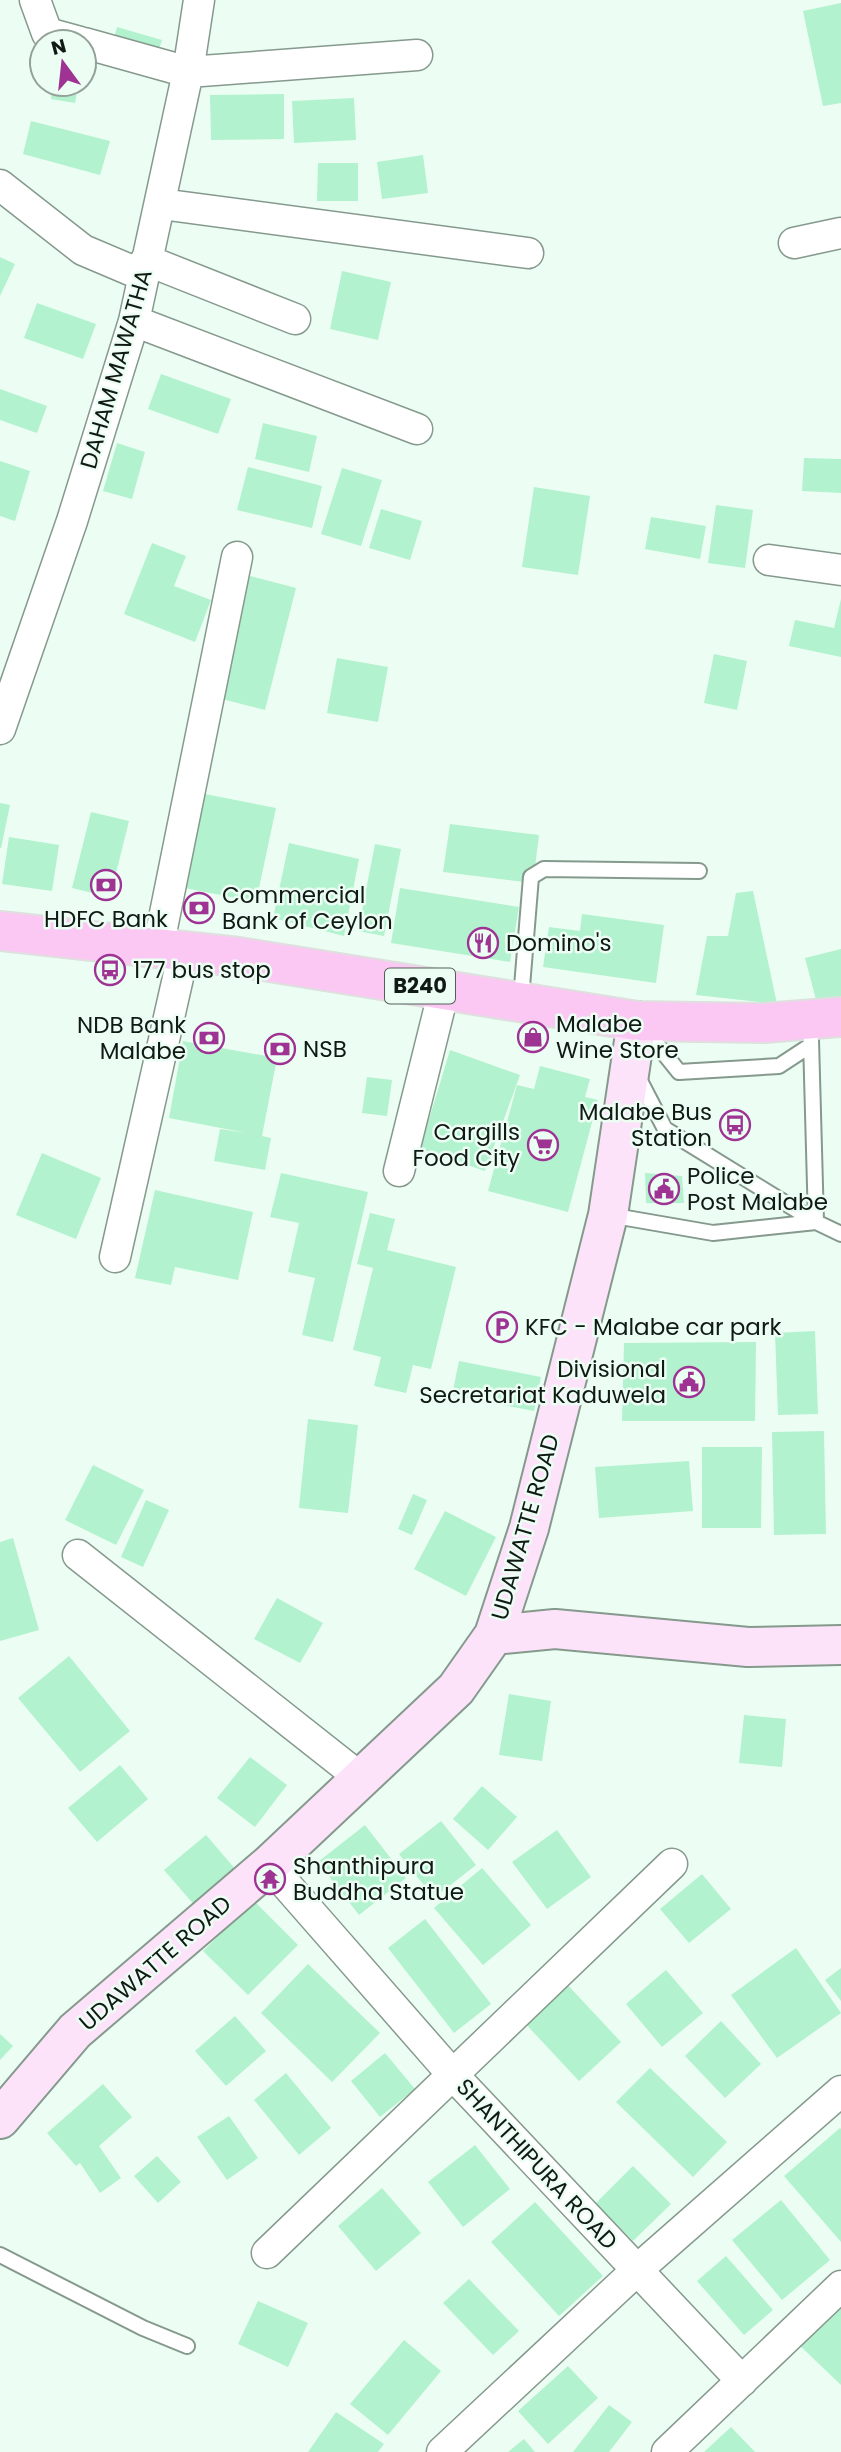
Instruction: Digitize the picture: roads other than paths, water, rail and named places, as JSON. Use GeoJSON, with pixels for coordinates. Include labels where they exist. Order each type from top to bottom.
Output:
{"type":"FeatureCollection","features":[{"type":"Feature","properties":{"kind":"main road","name":"B240"},"geometry":{"type":"LineString","coordinates":[[0,931],[171,950],[521,1002],[635,1035],[696,1024],[822,1028]]}},
{"type":"Feature","properties":{"kind":"street"},"geometry":{"type":"LineString","coordinates":[[35,0],[45,28]]}},
{"type":"Feature","properties":{"kind":"street","name":"DAHAM MAWATHA"},"geometry":{"type":"LineString","coordinates":[[0,729],[11,660],[72,521],[134,321],[144,268],[161,204],[200,0]]}},
{"type":"Feature","properties":{"kind":"street"},"geometry":{"type":"LineString","coordinates":[[98,47],[188,72],[417,55]]}},
{"type":"Feature","properties":{"kind":"street"},"geometry":{"type":"LineString","coordinates":[[0,185],[83,250],[295,319]]}},
{"type":"Feature","properties":{"kind":"street"},"geometry":{"type":"LineString","coordinates":[[161,204],[528,253]]}},
{"type":"Feature","properties":{"kind":"street"},"geometry":{"type":"LineString","coordinates":[[794,243],[841,233]]}},
{"type":"Feature","properties":{"kind":"street"},"geometry":{"type":"LineString","coordinates":[[134,321],[417,429]]}},
{"type":"Feature","properties":{"kind":"street"},"geometry":{"type":"LineString","coordinates":[[115,1257],[171,950],[237,557]]}},
{"type":"Feature","properties":{"kind":"street"},"geometry":{"type":"LineString","coordinates":[[769,560],[841,570]]}},
{"type":"Feature","properties":{"kind":"street"},"geometry":{"type":"LineString","coordinates":[[399,1171],[444,990]]}},
{"type":"Feature","properties":{"kind":"street","name":"UDAWATTE ROAD"},"geometry":{"type":"LineString","coordinates":[[0,2119],[75,2031],[269,1865],[363,1780],[456,1689],[494,1635],[529,1528],[608,1215],[635,1035]]}},
{"type":"Feature","properties":{"kind":"street"},"geometry":{"type":"LineString","coordinates":[[78,1555],[363,1780]]}},
{"type":"Feature","properties":{"kind":"street","name":"UDAWATTE ROAD"},"geometry":{"type":"LineString","coordinates":[[494,1635],[555,1629],[748,1647],[841,1645]]}},
{"type":"Feature","properties":{"kind":"street"},"geometry":{"type":"LineString","coordinates":[[267,2253],[672,1864]]}},
{"type":"Feature","properties":{"kind":"street","name":"SHANTHIPURA ROAD"},"geometry":{"type":"LineString","coordinates":[[269,1865],[452,2074],[743,2381]]}},
{"type":"Feature","properties":{"kind":"street"},"geometry":{"type":"LineString","coordinates":[[442,2452],[638,2270],[841,2091]]}},
{"type":"Feature","properties":{"kind":"street"},"geometry":{"type":"LineString","coordinates":[[667,2452],[841,2286]]}},
{"type":"Feature","properties":{"kind":"lane"},"geometry":{"type":"LineString","coordinates":[[521,1002],[531,877],[544,869],[699,872]]}},
{"type":"Feature","properties":{"kind":"lane"},"geometry":{"type":"LineString","coordinates":[[816,1222],[822,1028]]}},
{"type":"Feature","properties":{"kind":"lane"},"geometry":{"type":"LineString","coordinates":[[635,1035],[638,1081],[665,1129],[816,1222],[841,1234]]}},
{"type":"Feature","properties":{"kind":"lane"},"geometry":{"type":"LineString","coordinates":[[608,1215],[713,1233],[816,1222]]}},
{"type":"Feature","properties":{"kind":"lane"},"geometry":{"type":"LineString","coordinates":[[0,2255],[143,2328],[187,2346]]}},
{"type":"Feature","properties":{"kind":"place","name":"HDFC Bank"},"geometry":{"type":"Point","coordinates":[106,885]}},
{"type":"Feature","properties":{"kind":"place","name":"Commercial Bank of Ceylon"},"geometry":{"type":"Point","coordinates":[199,908]}},
{"type":"Feature","properties":{"kind":"place","name":"Domino's"},"geometry":{"type":"Point","coordinates":[483,943]}},
{"type":"Feature","properties":{"kind":"place","name":"177 bus stop"},"geometry":{"type":"Point","coordinates":[110,970]}},
{"type":"Feature","properties":{"kind":"place","name":"Malabe Wine Store"},"geometry":{"type":"Point","coordinates":[533,1037]}},
{"type":"Feature","properties":{"kind":"place","name":"NDB Bank Malabe"},"geometry":{"type":"Point","coordinates":[209,1038]}},
{"type":"Feature","properties":{"kind":"place","name":"NSB"},"geometry":{"type":"Point","coordinates":[280,1049]}},
{"type":"Feature","properties":{"kind":"place","name":"Malabe Bus Station"},"geometry":{"type":"Point","coordinates":[735,1125]}},
{"type":"Feature","properties":{"kind":"place","name":"Cargills Food City"},"geometry":{"type":"Point","coordinates":[543,1145]}},
{"type":"Feature","properties":{"kind":"place","name":"Police Post Malabe"},"geometry":{"type":"Point","coordinates":[664,1189]}},
{"type":"Feature","properties":{"kind":"place","name":"KFC - Malabe car park"},"geometry":{"type":"Point","coordinates":[502,1327]}},
{"type":"Feature","properties":{"kind":"place","name":"Divisional Secretariat Kaduwela"},"geometry":{"type":"Point","coordinates":[689,1382]}},
{"type":"Feature","properties":{"kind":"place","name":"Shanthipura Buddha Statue"},"geometry":{"type":"Point","coordinates":[270,1879]}}]}
